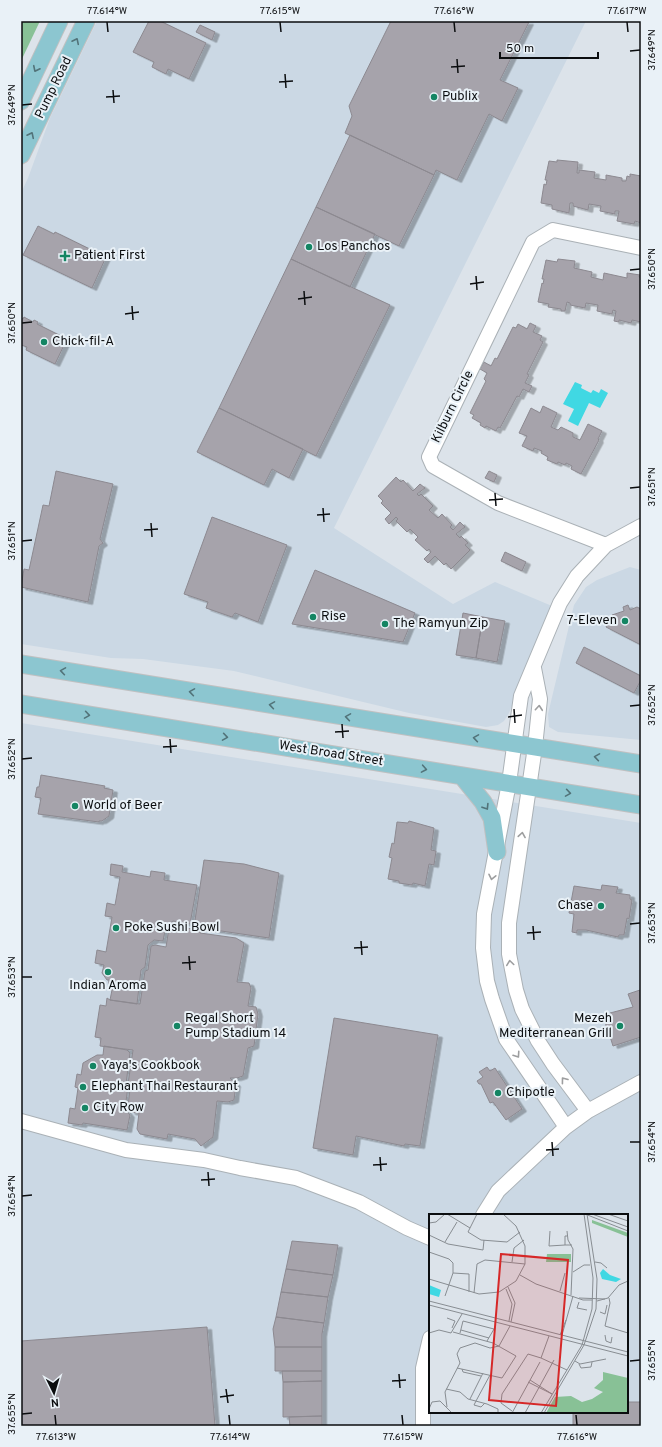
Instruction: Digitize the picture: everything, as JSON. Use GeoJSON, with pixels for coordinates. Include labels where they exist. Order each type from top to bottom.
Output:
{"type":"FeatureCollection","features":[{"type":"Feature","properties":{"kind":"main road","name":"Pump Road"},"geometry":{"type":"LineString","coordinates":[[21,101],[60,21]]}},
{"type":"Feature","properties":{"kind":"main road","name":"Pump Road"},"geometry":{"type":"LineString","coordinates":[[21,155],[86,21]]}},
{"type":"Feature","properties":{"kind":"main road"},"geometry":{"type":"LineString","coordinates":[[21,664],[641,764]]}},
{"type":"Feature","properties":{"kind":"main road","name":"West Broad Street"},"geometry":{"type":"LineString","coordinates":[[21,704],[641,805]]}},
{"type":"Feature","properties":{"kind":"main road"},"geometry":{"type":"LineString","coordinates":[[462,776],[483,802],[492,818],[497,852]]}},
{"type":"Feature","properties":{"kind":"street","name":"Kilburn Circle"},"geometry":{"type":"LineString","coordinates":[[606,545],[498,503],[433,466],[429,457],[534,242],[553,230],[641,248]]}},
{"type":"Feature","properties":{"kind":"street"},"geometry":{"type":"LineString","coordinates":[[566,1127],[506,1039],[487,981],[483,948],[484,914],[497,852],[521,696],[560,603],[577,576],[606,545],[641,526]]}},
{"type":"Feature","properties":{"kind":"street"},"geometry":{"type":"LineString","coordinates":[[534,668],[540,699],[530,787],[509,923],[509,954],[511,970],[522,1009],[538,1041],[588,1111]]}},
{"type":"Feature","properties":{"kind":"street"},"geometry":{"type":"LineString","coordinates":[[484,1214],[498,1191],[566,1127],[588,1111],[641,1082]]}},
{"type":"Feature","properties":{"kind":"street"},"geometry":{"type":"LineString","coordinates":[[21,1121],[126,1150],[204,1160],[296,1178],[359,1202],[407,1228],[429,1238]]}},
{"type":"Feature","properties":{"kind":"street"},"geometry":{"type":"LineString","coordinates":[[423,1426],[423,1368],[429,1342]]}},
{"type":"Feature","properties":{"kind":"shaded area"},"geometry":{"type":"Polygon","coordinates":[[[97,21],[586,21],[334,528],[453,604],[495,582],[552,606],[509,713],[504,721],[498,725],[486,727],[409,713],[234,671],[143,659],[111,658],[21,644],[21,193],[50,118],[97,21]]]}},
{"type":"Feature","properties":{"kind":"shaded area"},"geometry":{"type":"Polygon","coordinates":[[[630,567],[641,570],[641,740],[558,732],[549,727],[548,714],[574,605],[586,587],[597,580],[630,567]]]}},
{"type":"Feature","properties":{"kind":"shaded area"},"geometry":{"type":"Polygon","coordinates":[[[21,723],[641,823],[641,1426],[21,1426],[21,723]]]}},
{"type":"Feature","properties":{"kind":"green space"},"geometry":{"type":"Polygon","coordinates":[[[21,21],[40,21],[21,61],[21,21]]]}},
{"type":"Feature","properties":{"kind":"water"},"geometry":{"type":"Polygon","coordinates":[[[575,382],[582,385],[581,388],[591,393],[593,390],[599,393],[601,389],[608,393],[600,408],[589,403],[578,426],[568,421],[574,409],[563,404],[575,382]]]}},
{"type":"Feature","properties":{"kind":"building"},"geometry":{"type":"Polygon","coordinates":[[[149,21],[160,21],[206,43],[189,79],[168,69],[166,74],[152,67],[154,62],[133,52],[149,21]]]}},
{"type":"Feature","properties":{"kind":"building","name":"Publix"},"geometry":{"type":"Polygon","coordinates":[[[391,21],[529,22],[500,80],[518,88],[502,121],[489,114],[457,180],[436,170],[434,175],[345,133],[352,116],[349,106],[391,21]]]}},
{"type":"Feature","properties":{"kind":"building"},"geometry":{"type":"Polygon","coordinates":[[[200,25],[215,32],[212,40],[196,32],[200,25]]]}},
{"type":"Feature","properties":{"kind":"building"},"geometry":{"type":"Polygon","coordinates":[[[350,135],[434,175],[399,246],[316,207],[350,135]]]}},
{"type":"Feature","properties":{"kind":"building"},"geometry":{"type":"Polygon","coordinates":[[[557,160],[578,162],[577,173],[579,173],[579,170],[595,172],[594,178],[606,180],[606,175],[622,178],[622,181],[626,181],[627,176],[630,177],[630,174],[641,176],[641,223],[635,221],[634,224],[617,221],[619,211],[615,211],[615,214],[600,211],[601,206],[589,204],[588,210],[573,206],[573,203],[570,203],[569,213],[552,209],[552,205],[541,203],[544,184],[546,185],[547,180],[545,180],[549,161],[557,162],[557,160]]]}},
{"type":"Feature","properties":{"kind":"building"},"geometry":{"type":"Polygon","coordinates":[[[316,207],[375,234],[350,287],[291,259],[316,207]]]}},
{"type":"Feature","properties":{"kind":"building","name":"Patient First"},"geometry":{"type":"Polygon","coordinates":[[[38,226],[54,234],[55,232],[106,257],[92,288],[23,255],[38,226]]]}},
{"type":"Feature","properties":{"kind":"building"},"geometry":{"type":"Polygon","coordinates":[[[291,259],[390,305],[316,456],[219,408],[291,259]]]}},
{"type":"Feature","properties":{"kind":"building"},"geometry":{"type":"Polygon","coordinates":[[[558,259],[575,261],[574,268],[592,272],[591,277],[603,280],[604,273],[627,278],[627,273],[640,275],[641,322],[632,320],[631,323],[619,320],[619,322],[614,321],[616,311],[613,310],[612,314],[597,311],[598,305],[586,303],[585,308],[570,305],[570,303],[567,302],[565,311],[561,311],[561,309],[548,307],[549,304],[538,302],[544,279],[542,279],[546,260],[557,262],[558,259]]]}},
{"type":"Feature","properties":{"kind":"building","name":"Chick-fil-A"},"geometry":{"type":"Polygon","coordinates":[[[24,317],[33,322],[34,320],[38,322],[37,324],[67,339],[55,364],[26,350],[27,347],[21,345],[21,318],[23,319],[24,317]]]}},
{"type":"Feature","properties":{"kind":"building"},"geometry":{"type":"Polygon","coordinates":[[[530,323],[536,326],[533,332],[542,336],[540,340],[543,342],[527,374],[529,375],[525,383],[532,386],[529,392],[523,389],[519,397],[517,396],[500,428],[498,427],[496,431],[486,426],[485,428],[480,425],[481,423],[472,418],[474,415],[470,413],[486,381],[484,379],[487,373],[480,369],[484,362],[491,366],[495,358],[497,359],[513,327],[516,328],[518,324],[527,329],[530,323]]]}},
{"type":"Feature","properties":{"kind":"building"},"geometry":{"type":"Polygon","coordinates":[[[543,406],[557,413],[551,427],[558,430],[561,427],[573,433],[573,437],[580,440],[588,424],[602,431],[598,439],[599,440],[581,474],[571,469],[572,466],[566,463],[565,465],[558,462],[557,464],[547,460],[548,457],[541,453],[542,451],[534,448],[533,451],[522,446],[527,436],[519,433],[531,408],[540,413],[543,406]]]}},
{"type":"Feature","properties":{"kind":"building"},"geometry":{"type":"Polygon","coordinates":[[[219,408],[303,449],[289,478],[272,469],[264,485],[197,452],[219,408]]]}},
{"type":"Feature","properties":{"kind":"building"},"geometry":{"type":"Polygon","coordinates":[[[56,471],[113,484],[100,539],[103,543],[99,546],[88,602],[21,587],[24,569],[29,570],[43,505],[49,506],[56,471]]]}},
{"type":"Feature","properties":{"kind":"building"},"geometry":{"type":"Polygon","coordinates":[[[489,471],[497,475],[494,482],[485,478],[489,471]]]}},
{"type":"Feature","properties":{"kind":"building"},"geometry":{"type":"Polygon","coordinates":[[[396,477],[401,482],[403,480],[413,491],[420,484],[425,488],[417,494],[419,496],[421,494],[433,506],[429,510],[438,518],[442,514],[452,525],[450,527],[453,530],[460,522],[465,527],[456,534],[460,538],[461,536],[468,543],[465,545],[470,550],[451,569],[446,563],[444,565],[435,556],[428,563],[424,559],[431,552],[429,549],[427,551],[415,540],[418,537],[410,529],[407,532],[396,521],[398,519],[396,517],[389,524],[385,519],[391,513],[381,503],[383,501],[378,496],[396,477]]]}},
{"type":"Feature","properties":{"kind":"building"},"geometry":{"type":"Polygon","coordinates":[[[212,517],[287,545],[258,622],[235,613],[232,617],[206,608],[208,602],[184,594],[212,517]]]}},
{"type":"Feature","properties":{"kind":"building"},"geometry":{"type":"Polygon","coordinates":[[[505,552],[526,562],[522,571],[501,561],[505,552]]]}},
{"type":"Feature","properties":{"kind":"building"},"geometry":{"type":"Polygon","coordinates":[[[315,570],[415,613],[403,642],[292,624],[315,570]]]}},
{"type":"Feature","properties":{"kind":"building","name":"7-Eleven"},"geometry":{"type":"Polygon","coordinates":[[[628,605],[630,610],[637,607],[641,609],[641,645],[606,627],[612,615],[624,611],[623,607],[628,605]]]}},
{"type":"Feature","properties":{"kind":"building"},"geometry":{"type":"Polygon","coordinates":[[[463,613],[483,617],[476,658],[456,655],[463,613]]]}},
{"type":"Feature","properties":{"kind":"building"},"geometry":{"type":"Polygon","coordinates":[[[483,617],[505,621],[497,662],[476,658],[483,617]]]}},
{"type":"Feature","properties":{"kind":"building"},"geometry":{"type":"Polygon","coordinates":[[[584,647],[641,676],[641,680],[634,693],[576,663],[584,647]]]}},
{"type":"Feature","properties":{"kind":"building","name":"World of Beer"},"geometry":{"type":"Polygon","coordinates":[[[41,775],[105,786],[104,788],[113,790],[109,816],[99,822],[38,814],[41,798],[35,797],[37,787],[39,787],[41,775]]]}},
{"type":"Feature","properties":{"kind":"building"},"geometry":{"type":"Polygon","coordinates":[[[409,821],[434,828],[431,850],[436,851],[434,865],[429,864],[425,886],[413,883],[412,885],[399,883],[399,881],[388,879],[392,858],[389,857],[392,843],[394,844],[397,822],[408,823],[409,821]]]}},
{"type":"Feature","properties":{"kind":"building"},"geometry":{"type":"Polygon","coordinates":[[[204,860],[244,864],[279,873],[269,938],[194,927],[204,860]]]}},
{"type":"Feature","properties":{"kind":"building"},"geometry":{"type":"Polygon","coordinates":[[[111,864],[123,866],[122,872],[150,877],[151,871],[165,873],[164,880],[197,885],[190,924],[173,921],[166,926],[163,941],[154,940],[148,945],[145,967],[141,970],[137,1004],[110,1000],[112,990],[108,990],[109,980],[107,980],[102,973],[104,965],[95,963],[97,950],[106,952],[112,917],[105,916],[107,903],[115,905],[120,877],[110,875],[111,864]]]}},
{"type":"Feature","properties":{"kind":"building","name":"Chase"},"geometry":{"type":"Polygon","coordinates":[[[602,885],[618,887],[616,893],[630,895],[630,899],[632,900],[629,919],[627,918],[624,935],[619,935],[618,937],[586,930],[577,930],[577,933],[572,932],[574,914],[569,913],[574,886],[601,890],[602,885]]]}},
{"type":"Feature","properties":{"kind":"building","name":"Regal Short Pump Stadium 14"},"geometry":{"type":"Polygon","coordinates":[[[173,926],[200,930],[200,933],[236,938],[244,943],[237,982],[249,983],[251,988],[248,1006],[256,1007],[258,1014],[254,1046],[248,1048],[243,1076],[230,1078],[236,1084],[234,1100],[228,1102],[217,1101],[213,1137],[201,1146],[195,1139],[168,1134],[167,1139],[140,1134],[137,1129],[139,1113],[131,1112],[128,1106],[130,1089],[128,1084],[133,1050],[100,1046],[101,1038],[95,1037],[100,1005],[106,1006],[107,998],[110,1000],[140,1004],[145,971],[148,970],[151,946],[155,945],[166,947],[169,928],[173,926]]]}},
{"type":"Feature","properties":{"kind":"building"},"geometry":{"type":"Polygon","coordinates":[[[640,990],[641,1037],[613,1046],[604,1016],[633,1007],[628,994],[640,990]]]}},
{"type":"Feature","properties":{"kind":"building"},"geometry":{"type":"Polygon","coordinates":[[[334,1018],[438,1035],[420,1146],[405,1144],[404,1146],[356,1136],[353,1155],[313,1148],[334,1018]]]}},
{"type":"Feature","properties":{"kind":"building"},"geometry":{"type":"Polygon","coordinates":[[[104,1046],[127,1050],[130,1053],[126,1084],[128,1086],[125,1109],[130,1115],[127,1130],[83,1123],[82,1125],[68,1123],[70,1108],[75,1109],[78,1088],[75,1087],[77,1074],[81,1075],[83,1063],[97,1055],[103,1055],[104,1046]]]}},
{"type":"Feature","properties":{"kind":"building","name":"Chipotle"},"geometry":{"type":"Polygon","coordinates":[[[487,1067],[490,1071],[495,1068],[522,1109],[506,1120],[493,1102],[490,1103],[481,1084],[477,1081],[483,1077],[479,1072],[487,1067]]]}},
{"type":"Feature","properties":{"kind":"building"},"geometry":{"type":"Polygon","coordinates":[[[292,1241],[338,1245],[333,1275],[286,1269],[292,1241]]]}},
{"type":"Feature","properties":{"kind":"building"},"geometry":{"type":"Polygon","coordinates":[[[286,1269],[333,1275],[328,1297],[281,1292],[286,1269]]]}},
{"type":"Feature","properties":{"kind":"building"},"geometry":{"type":"Polygon","coordinates":[[[281,1292],[328,1297],[324,1323],[276,1317],[281,1292]]]}},
{"type":"Feature","properties":{"kind":"building"},"geometry":{"type":"Polygon","coordinates":[[[276,1317],[324,1323],[322,1347],[275,1347],[273,1329],[276,1317]]]}},
{"type":"Feature","properties":{"kind":"building"},"geometry":{"type":"Polygon","coordinates":[[[207,1327],[215,1426],[21,1426],[21,1341],[207,1327]]]}},
{"type":"Feature","properties":{"kind":"building"},"geometry":{"type":"Polygon","coordinates":[[[275,1347],[322,1347],[322,1371],[275,1371],[275,1347]]]}},
{"type":"Feature","properties":{"kind":"building"},"geometry":{"type":"Polygon","coordinates":[[[282,1371],[322,1371],[322,1381],[283,1382],[282,1371]]]}},
{"type":"Feature","properties":{"kind":"building"},"geometry":{"type":"Polygon","coordinates":[[[322,1381],[322,1416],[283,1417],[283,1382],[322,1381]]]}},
{"type":"Feature","properties":{"kind":"building"},"geometry":{"type":"Polygon","coordinates":[[[628,1402],[641,1402],[641,1426],[573,1426],[573,1413],[628,1413],[628,1402]]]}},
{"type":"Feature","properties":{"kind":"building"},"geometry":{"type":"Polygon","coordinates":[[[322,1416],[322,1426],[290,1426],[289,1417],[322,1416]]]}},
{"type":"Feature","properties":{"kind":"place","name":"Publix"},"geometry":{"type":"Point","coordinates":[434,97]}},
{"type":"Feature","properties":{"kind":"place","name":"Los Panchos"},"geometry":{"type":"Point","coordinates":[309,247]}},
{"type":"Feature","properties":{"kind":"place","name":"Patient First"},"geometry":{"type":"Point","coordinates":[65,256]}},
{"type":"Feature","properties":{"kind":"place","name":"Chick-fil-A"},"geometry":{"type":"Point","coordinates":[44,342]}},
{"type":"Feature","properties":{"kind":"place","name":"Rise"},"geometry":{"type":"Point","coordinates":[313,617]}},
{"type":"Feature","properties":{"kind":"place","name":"7-Eleven"},"geometry":{"type":"Point","coordinates":[625,621]}},
{"type":"Feature","properties":{"kind":"place","name":"The Ramyun Zip"},"geometry":{"type":"Point","coordinates":[385,624]}},
{"type":"Feature","properties":{"kind":"place","name":"World of Beer"},"geometry":{"type":"Point","coordinates":[75,806]}},
{"type":"Feature","properties":{"kind":"place","name":"Chase"},"geometry":{"type":"Point","coordinates":[601,906]}},
{"type":"Feature","properties":{"kind":"place","name":"Poke Sushi Bowl"},"geometry":{"type":"Point","coordinates":[116,928]}},
{"type":"Feature","properties":{"kind":"place","name":"Indian Aroma"},"geometry":{"type":"Point","coordinates":[108,972]}},
{"type":"Feature","properties":{"kind":"place","name":"Regal Short Pump Stadium 14"},"geometry":{"type":"Point","coordinates":[177,1026]}},
{"type":"Feature","properties":{"kind":"place","name":"Mezeh Mediterranean Grill"},"geometry":{"type":"Point","coordinates":[620,1026]}},
{"type":"Feature","properties":{"kind":"place","name":"Yaya's Cookbook"},"geometry":{"type":"Point","coordinates":[93,1066]}},
{"type":"Feature","properties":{"kind":"place","name":"Elephant Thai Restaurant"},"geometry":{"type":"Point","coordinates":[83,1087]}},
{"type":"Feature","properties":{"kind":"place","name":"Chipotle"},"geometry":{"type":"Point","coordinates":[498,1093]}},
{"type":"Feature","properties":{"kind":"place","name":"City Row"},"geometry":{"type":"Point","coordinates":[85,1108]}}]}
